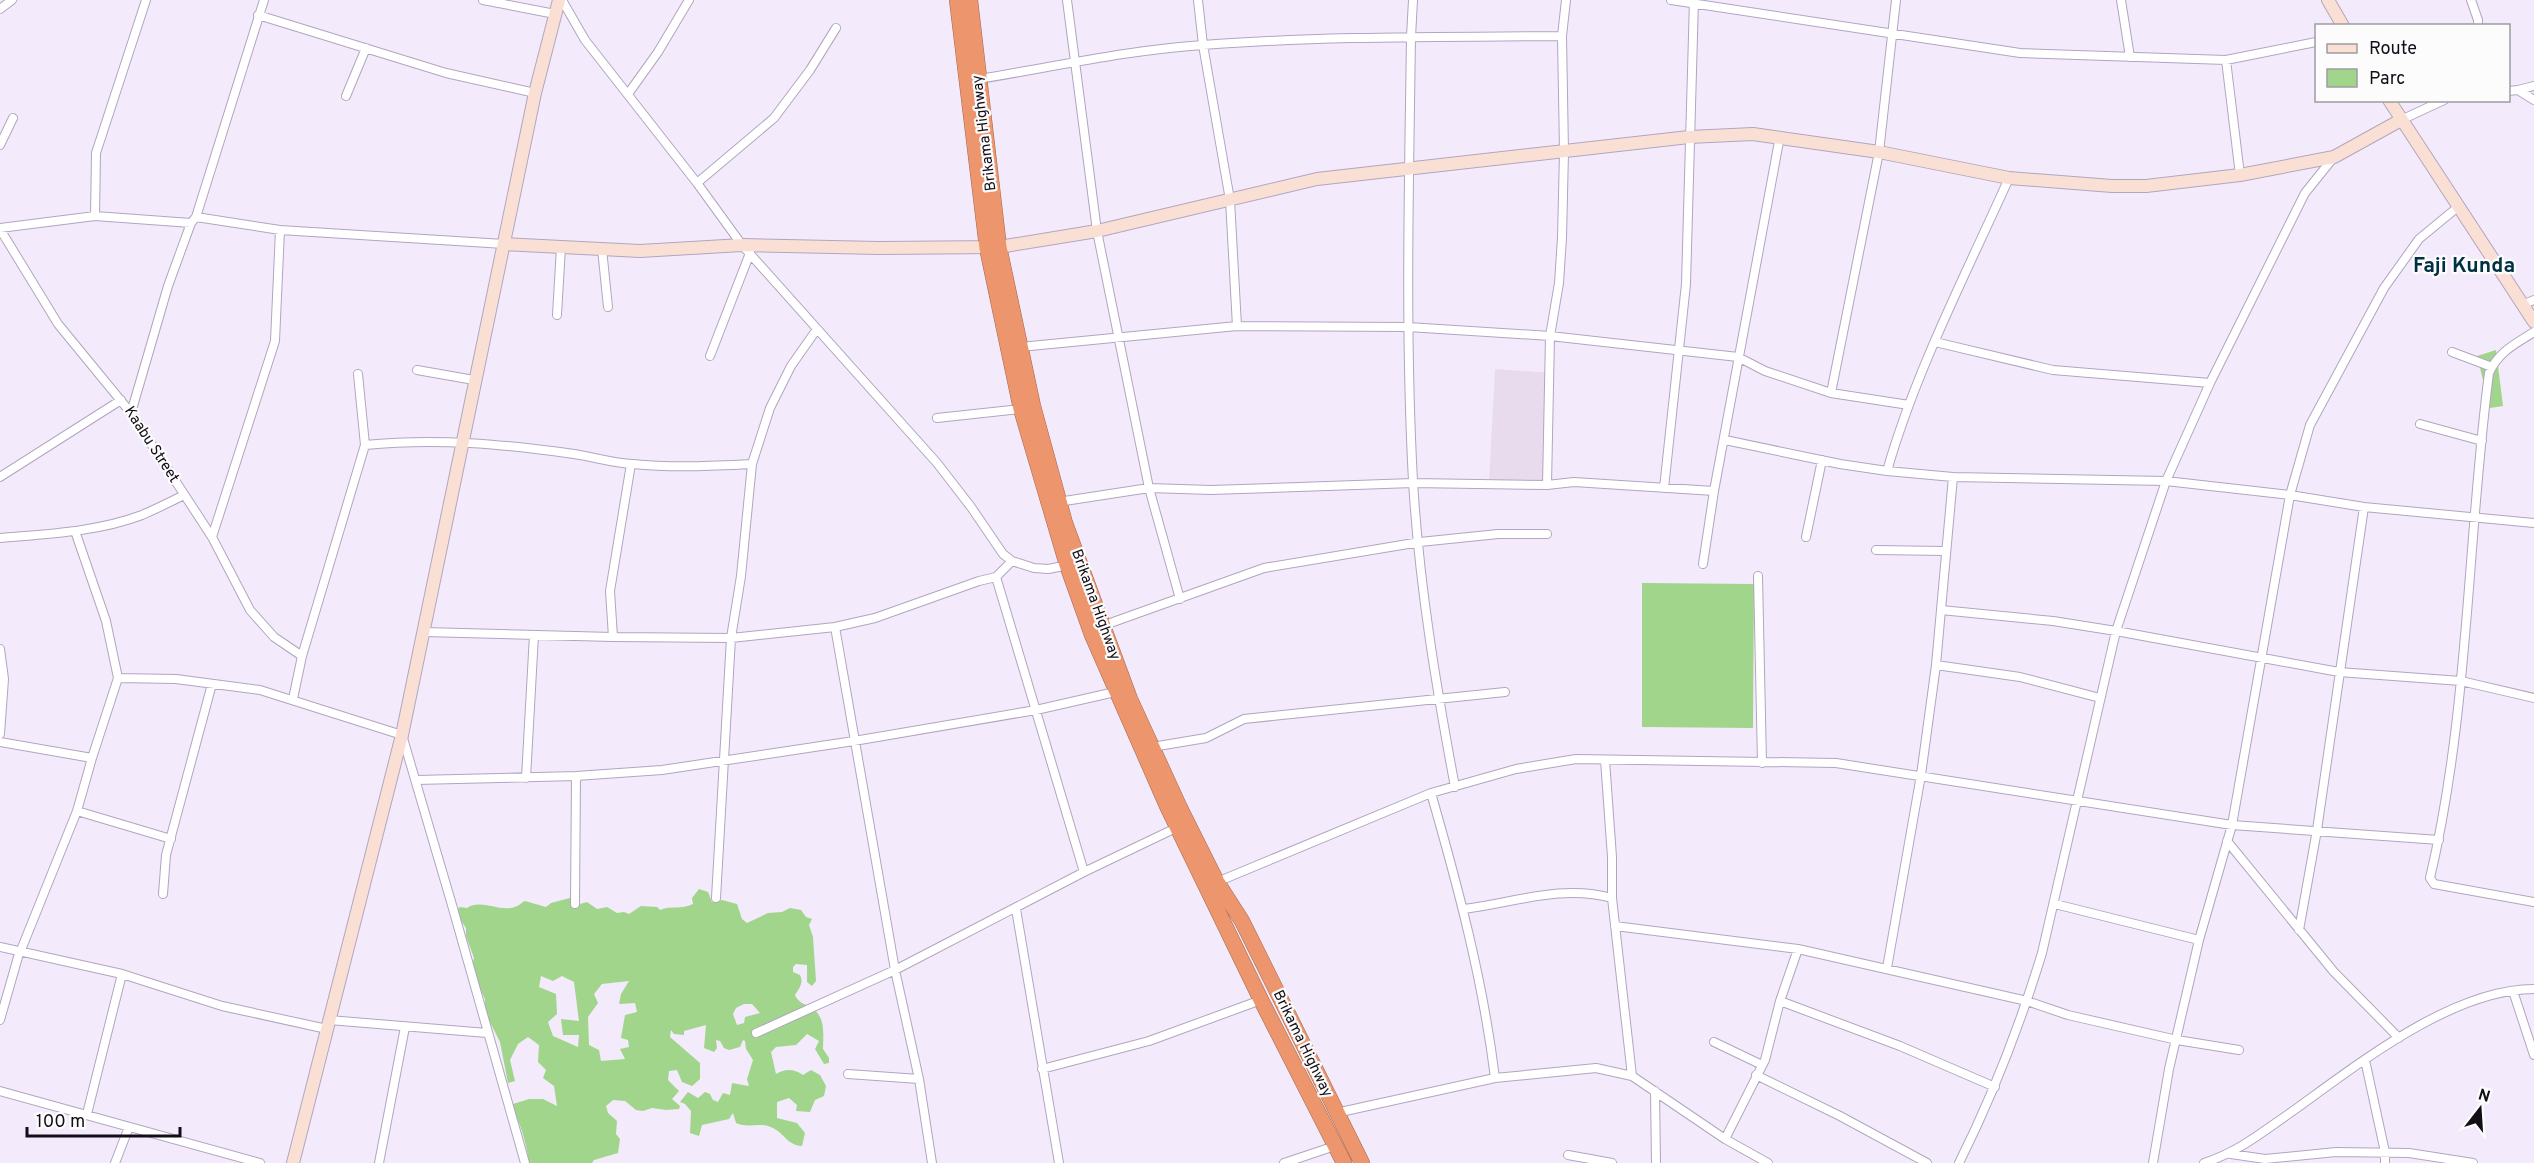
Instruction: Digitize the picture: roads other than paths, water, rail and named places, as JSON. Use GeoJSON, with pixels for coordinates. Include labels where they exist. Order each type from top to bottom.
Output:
{"type":"FeatureCollection","features":[{"type":"Feature","properties":{"kind":"highway","name":"Brikama Highway"},"geometry":{"type":"LineString","coordinates":[[957,0],[993,248],[1021,409],[1073,564],[1102,626],[1130,699],[1217,882],[1242,921],[1362,1163]]}},
{"type":"Feature","properties":{"kind":"highway","name":"Brikama Highway"},"geometry":{"type":"LineString","coordinates":[[970,0],[993,248],[1092,635],[1115,692],[1226,929],[1344,1163]]}},
{"type":"Feature","properties":{"kind":"highway"},"geometry":{"type":"LineString","coordinates":[[1226,929],[1242,921]]}},
{"type":"Feature","properties":{"kind":"street"},"geometry":{"type":"LineString","coordinates":[[0,9],[12,0]]}},
{"type":"Feature","properties":{"kind":"street"},"geometry":{"type":"LineString","coordinates":[[95,216],[96,153],[146,0]]}},
{"type":"Feature","properties":{"kind":"street"},"geometry":{"type":"LineString","coordinates":[[131,413],[168,286],[194,220],[264,0]]}},
{"type":"Feature","properties":{"kind":"street"},"geometry":{"type":"LineString","coordinates":[[483,0],[555,14]]}},
{"type":"Feature","properties":{"kind":"street"},"geometry":{"type":"LineString","coordinates":[[293,1163],[402,735],[461,441],[535,93],[560,0]]}},
{"type":"Feature","properties":{"kind":"street"},"geometry":{"type":"LineString","coordinates":[[560,0],[585,40],[746,249],[937,463],[971,507],[994,543],[1012,561],[1041,568],[1073,564]]}},
{"type":"Feature","properties":{"kind":"street"},"geometry":{"type":"LineString","coordinates":[[628,94],[658,52],[689,0]]}},
{"type":"Feature","properties":{"kind":"street"},"geometry":{"type":"LineString","coordinates":[[1067,0],[1097,231],[1149,488],[1180,598]]}},
{"type":"Feature","properties":{"kind":"street"},"geometry":{"type":"LineString","coordinates":[[1198,0],[1203,45],[1230,200],[1238,326]]}},
{"type":"Feature","properties":{"kind":"street"},"geometry":{"type":"LineString","coordinates":[[1413,0],[1408,327],[1413,483],[1439,701],[1455,786]]}},
{"type":"Feature","properties":{"kind":"street"},"geometry":{"type":"LineString","coordinates":[[1546,484],[1550,336],[1559,283],[1564,152],[1562,36],[1566,0]]}},
{"type":"Feature","properties":{"kind":"street"},"geometry":{"type":"LineString","coordinates":[[1671,0],[2020,53],[2226,60],[2315,42]]}},
{"type":"Feature","properties":{"kind":"street"},"geometry":{"type":"LineString","coordinates":[[1831,393],[1879,152],[1896,0]]}},
{"type":"Feature","properties":{"kind":"street"},"geometry":{"type":"LineString","coordinates":[[2121,0],[2130,57]]}},
{"type":"Feature","properties":{"kind":"street"},"geometry":{"type":"LineString","coordinates":[[2328,0],[2342,24]]}},
{"type":"Feature","properties":{"kind":"street"},"geometry":{"type":"LineString","coordinates":[[2471,0],[2478,24]]}},
{"type":"Feature","properties":{"kind":"street"},"geometry":{"type":"LineString","coordinates":[[1664,488],[1686,284],[1694,2]]}},
{"type":"Feature","properties":{"kind":"street"},"geometry":{"type":"LineString","coordinates":[[258,15],[446,73],[535,93]]}},
{"type":"Feature","properties":{"kind":"street"},"geometry":{"type":"LineString","coordinates":[[697,183],[774,118],[810,70],[836,28]]}},
{"type":"Feature","properties":{"kind":"street"},"geometry":{"type":"LineString","coordinates":[[979,79],[1142,51],[1203,45],[1411,37],[1562,36]]}},
{"type":"Feature","properties":{"kind":"street"},"geometry":{"type":"LineString","coordinates":[[346,96],[366,48]]}},
{"type":"Feature","properties":{"kind":"street"},"geometry":{"type":"LineString","coordinates":[[2226,60],[2240,175]]}},
{"type":"Feature","properties":{"kind":"street"},"geometry":{"type":"LineString","coordinates":[[2510,91],[2534,86]]}},
{"type":"Feature","properties":{"kind":"street"},"geometry":{"type":"LineString","coordinates":[[2518,90],[2534,100]]}},
{"type":"Feature","properties":{"kind":"street"},"geometry":{"type":"LineString","coordinates":[[2390,102],[2459,206],[2528,302],[2534,322]]}},
{"type":"Feature","properties":{"kind":"street"},"geometry":{"type":"LineString","coordinates":[[0,229],[95,216],[194,220],[280,230],[640,252],[993,248],[1097,231],[1317,179],[1689,137],[1753,134],[1780,136],[1879,152],[2009,178],[2112,186],[2146,186],[2240,175],[2334,157],[2401,120],[2413,117],[2441,102]]}},
{"type":"Feature","properties":{"kind":"street"},"geometry":{"type":"LineString","coordinates":[[0,145],[13,118]]}},
{"type":"Feature","properties":{"kind":"street"},"geometry":{"type":"LineString","coordinates":[[1703,564],[1738,357],[1780,136]]}},
{"type":"Feature","properties":{"kind":"street"},"geometry":{"type":"LineString","coordinates":[[1959,1163],[1995,1087],[2027,1001],[2055,904],[2116,631],[2166,481],[2210,383],[2305,193],[2334,157]]}},
{"type":"Feature","properties":{"kind":"street"},"geometry":{"type":"LineString","coordinates":[[1887,471],[1909,405],[1935,342],[2009,178]]}},
{"type":"Feature","properties":{"kind":"street"},"geometry":{"type":"LineString","coordinates":[[2153,1163],[2169,1069],[2199,940],[2232,825],[2289,495],[2310,425],[2384,288],[2419,239],[2459,206]]}},
{"type":"Feature","properties":{"kind":"street","name":"Kaabu Street"},"geometry":{"type":"LineString","coordinates":[[0,229],[58,324],[131,413],[212,537],[250,610],[274,637],[302,656]]}},
{"type":"Feature","properties":{"kind":"street"},"geometry":{"type":"LineString","coordinates":[[212,537],[275,341],[280,230]]}},
{"type":"Feature","properties":{"kind":"street"},"geometry":{"type":"LineString","coordinates":[[557,315],[561,247]]}},
{"type":"Feature","properties":{"kind":"street"},"geometry":{"type":"LineString","coordinates":[[602,249],[608,307]]}},
{"type":"Feature","properties":{"kind":"street"},"geometry":{"type":"LineString","coordinates":[[710,356],[746,249]]}},
{"type":"Feature","properties":{"kind":"street"},"geometry":{"type":"LineString","coordinates":[[1020,347],[1238,326],[1408,327],[1550,336],[1738,357],[1765,371],[1831,393],[1909,405]]}},
{"type":"Feature","properties":{"kind":"street"},"geometry":{"type":"LineString","coordinates":[[717,898],[730,638],[741,576],[752,464],[770,408],[791,366],[817,329]]}},
{"type":"Feature","properties":{"kind":"street"},"geometry":{"type":"LineString","coordinates":[[2534,332],[2506,349],[2494,361],[2492,367],[2482,441],[2461,681],[2449,786],[2430,878],[2434,884],[2534,902]]}},
{"type":"Feature","properties":{"kind":"street"},"geometry":{"type":"LineString","coordinates":[[1935,342],[2053,370],[2210,383]]}},
{"type":"Feature","properties":{"kind":"street"},"geometry":{"type":"LineString","coordinates":[[2452,352],[2492,367]]}},
{"type":"Feature","properties":{"kind":"street"},"geometry":{"type":"LineString","coordinates":[[417,370],[474,380]]}},
{"type":"Feature","properties":{"kind":"street"},"geometry":{"type":"LineString","coordinates":[[293,699],[302,656],[364,445],[358,374]]}},
{"type":"Feature","properties":{"kind":"street"},"geometry":{"type":"LineString","coordinates":[[0,477],[121,400]]}},
{"type":"Feature","properties":{"kind":"street"},"geometry":{"type":"LineString","coordinates":[[938,418],[1021,409]]}},
{"type":"Feature","properties":{"kind":"street"},"geometry":{"type":"LineString","coordinates":[[2420,424],[2482,441]]}},
{"type":"Feature","properties":{"kind":"street"},"geometry":{"type":"LineString","coordinates":[[1725,440],[1887,471],[1953,477],[2166,481],[2289,495],[2364,507],[2534,524]]}},
{"type":"Feature","properties":{"kind":"street"},"geometry":{"type":"LineString","coordinates":[[364,445],[403,441],[461,441],[576,454],[631,464],[686,467],[752,464]]}},
{"type":"Feature","properties":{"kind":"street"},"geometry":{"type":"LineString","coordinates":[[1806,537],[1822,460]]}},
{"type":"Feature","properties":{"kind":"street"},"geometry":{"type":"LineString","coordinates":[[613,637],[610,591],[631,464]]}},
{"type":"Feature","properties":{"kind":"street"},"geometry":{"type":"LineString","coordinates":[[1887,968],[1921,775],[1936,665],[1953,477]]}},
{"type":"Feature","properties":{"kind":"street"},"geometry":{"type":"LineString","coordinates":[[1058,502],[1149,488],[1211,490],[1413,483],[1546,484],[1574,482],[1714,491]]}},
{"type":"Feature","properties":{"kind":"street"},"geometry":{"type":"LineString","coordinates":[[0,538],[75,531],[140,516],[184,495]]}},
{"type":"Feature","properties":{"kind":"street"},"geometry":{"type":"LineString","coordinates":[[2299,930],[2317,830],[2338,672],[2364,507]]}},
{"type":"Feature","properties":{"kind":"street"},"geometry":{"type":"LineString","coordinates":[[0,1020],[20,950],[77,811],[118,678],[104,611],[75,531]]}},
{"type":"Feature","properties":{"kind":"street"},"geometry":{"type":"LineString","coordinates":[[1102,626],[1264,568],[1420,542],[1498,534],[1547,534]]}},
{"type":"Feature","properties":{"kind":"street"},"geometry":{"type":"LineString","coordinates":[[1876,550],[1946,551]]}},
{"type":"Feature","properties":{"kind":"street"},"geometry":{"type":"LineString","coordinates":[[424,632],[730,638],[835,627],[875,618],[979,581],[996,578],[1012,561]]}},
{"type":"Feature","properties":{"kind":"street"},"geometry":{"type":"LineString","coordinates":[[1758,576],[1762,763]]}},
{"type":"Feature","properties":{"kind":"street"},"geometry":{"type":"LineString","coordinates":[[996,578],[1084,872]]}},
{"type":"Feature","properties":{"kind":"street"},"geometry":{"type":"LineString","coordinates":[[1941,610],[2053,621],[2338,672],[2461,681],[2534,698]]}},
{"type":"Feature","properties":{"kind":"street"},"geometry":{"type":"LineString","coordinates":[[835,627],[895,970],[919,1079],[932,1163]]}},
{"type":"Feature","properties":{"kind":"street"},"geometry":{"type":"LineString","coordinates":[[526,778],[534,635]]}},
{"type":"Feature","properties":{"kind":"street"},"geometry":{"type":"LineString","coordinates":[[0,650],[4,688],[0,734]]}},
{"type":"Feature","properties":{"kind":"street"},"geometry":{"type":"LineString","coordinates":[[1936,665],[2020,677],[2100,698]]}},
{"type":"Feature","properties":{"kind":"street"},"geometry":{"type":"LineString","coordinates":[[118,678],[176,679],[260,690],[402,735]]}},
{"type":"Feature","properties":{"kind":"street"},"geometry":{"type":"LineString","coordinates":[[163,894],[166,855],[212,684]]}},
{"type":"Feature","properties":{"kind":"street"},"geometry":{"type":"LineString","coordinates":[[416,780],[576,776],[662,770],[1036,710],[1115,692]]}},
{"type":"Feature","properties":{"kind":"street"},"geometry":{"type":"LineString","coordinates":[[1152,747],[1206,738],[1244,719],[1439,701],[1505,692]]}},
{"type":"Feature","properties":{"kind":"street"},"geometry":{"type":"LineString","coordinates":[[402,735],[525,1163]]}},
{"type":"Feature","properties":{"kind":"street"},"geometry":{"type":"LineString","coordinates":[[0,742],[92,758]]}},
{"type":"Feature","properties":{"kind":"street"},"geometry":{"type":"LineString","coordinates":[[1217,882],[1431,793],[1516,769],[1576,759],[1836,764],[1921,775],[1989,788],[2232,825],[2439,840]]}},
{"type":"Feature","properties":{"kind":"street"},"geometry":{"type":"LineString","coordinates":[[1605,760],[1612,857],[1612,898],[1632,1076]]}},
{"type":"Feature","properties":{"kind":"street"},"geometry":{"type":"LineString","coordinates":[[575,904],[576,776]]}},
{"type":"Feature","properties":{"kind":"street"},"geometry":{"type":"LineString","coordinates":[[1431,793],[1464,909],[1488,1018],[1495,1078]]}},
{"type":"Feature","properties":{"kind":"street"},"geometry":{"type":"LineString","coordinates":[[77,811],[171,839]]}},
{"type":"Feature","properties":{"kind":"street"},"geometry":{"type":"LineString","coordinates":[[756,1033],[895,970],[1084,872],[1178,827]]}},
{"type":"Feature","properties":{"kind":"street"},"geometry":{"type":"LineString","coordinates":[[2227,841],[2334,972],[2399,1038]]}},
{"type":"Feature","properties":{"kind":"street"},"geometry":{"type":"LineString","coordinates":[[1464,909],[1496,905],[1531,895],[1593,892],[1612,898]]}},
{"type":"Feature","properties":{"kind":"street"},"geometry":{"type":"LineString","coordinates":[[2055,904],[2199,940]]}},
{"type":"Feature","properties":{"kind":"street"},"geometry":{"type":"LineString","coordinates":[[1016,909],[1059,1163]]}},
{"type":"Feature","properties":{"kind":"street"},"geometry":{"type":"LineString","coordinates":[[1615,926],[1798,949],[2027,1001],[2068,1015],[2177,1040],[2239,1050]]}},
{"type":"Feature","properties":{"kind":"street"},"geometry":{"type":"LineString","coordinates":[[0,947],[122,974],[222,1006],[328,1024],[405,1027],[487,1034]]}},
{"type":"Feature","properties":{"kind":"street"},"geometry":{"type":"LineString","coordinates":[[1725,1139],[1772,1041],[1780,1001],[1798,949]]}},
{"type":"Feature","properties":{"kind":"street"},"geometry":{"type":"LineString","coordinates":[[87,1114],[122,974]]}},
{"type":"Feature","properties":{"kind":"street"},"geometry":{"type":"LineString","coordinates":[[2227,1158],[2399,1038],[2460,1005],[2513,991],[2534,989]]}},
{"type":"Feature","properties":{"kind":"street"},"geometry":{"type":"LineString","coordinates":[[2513,991],[2534,1055]]}},
{"type":"Feature","properties":{"kind":"street"},"geometry":{"type":"LineString","coordinates":[[1042,1069],[1149,1041],[1261,1000]]}},
{"type":"Feature","properties":{"kind":"street"},"geometry":{"type":"LineString","coordinates":[[1780,1001],[1839,1022],[1995,1087]]}},
{"type":"Feature","properties":{"kind":"street"},"geometry":{"type":"LineString","coordinates":[[379,1163],[405,1027]]}},
{"type":"Feature","properties":{"kind":"street"},"geometry":{"type":"LineString","coordinates":[[1713,1042],[1762,1065]]}},
{"type":"Feature","properties":{"kind":"street"},"geometry":{"type":"LineString","coordinates":[[2366,1060],[2385,1152],[2385,1163]]}},
{"type":"Feature","properties":{"kind":"street"},"geometry":{"type":"LineString","coordinates":[[1336,1113],[1495,1078],[1596,1068],[1632,1076],[1725,1139],[1768,1163]]}},
{"type":"Feature","properties":{"kind":"street"},"geometry":{"type":"LineString","coordinates":[[848,1074],[919,1079]]}},
{"type":"Feature","properties":{"kind":"street"},"geometry":{"type":"LineString","coordinates":[[1756,1076],[1840,1116],[1927,1163]]}},
{"type":"Feature","properties":{"kind":"street"},"geometry":{"type":"LineString","coordinates":[[0,1091],[260,1163]]}},
{"type":"Feature","properties":{"kind":"street"},"geometry":{"type":"LineString","coordinates":[[1655,1091],[1656,1163]]}},
{"type":"Feature","properties":{"kind":"street"},"geometry":{"type":"LineString","coordinates":[[115,1163],[129,1127]]}},
{"type":"Feature","properties":{"kind":"street"},"geometry":{"type":"LineString","coordinates":[[1284,1163],[1335,1146]]}},
{"type":"Feature","properties":{"kind":"street"},"geometry":{"type":"LineString","coordinates":[[2204,1163],[2227,1158],[2265,1159],[2336,1152],[2385,1152],[2409,1153],[2473,1163]]}},
{"type":"Feature","properties":{"kind":"street"},"geometry":{"type":"LineString","coordinates":[[1568,1155],[1612,1163]]}},
{"type":"Feature","properties":{"kind":"district","name":"Faji Kunda"},"geometry":{"type":"Point","coordinates":[2464,266]}}]}
